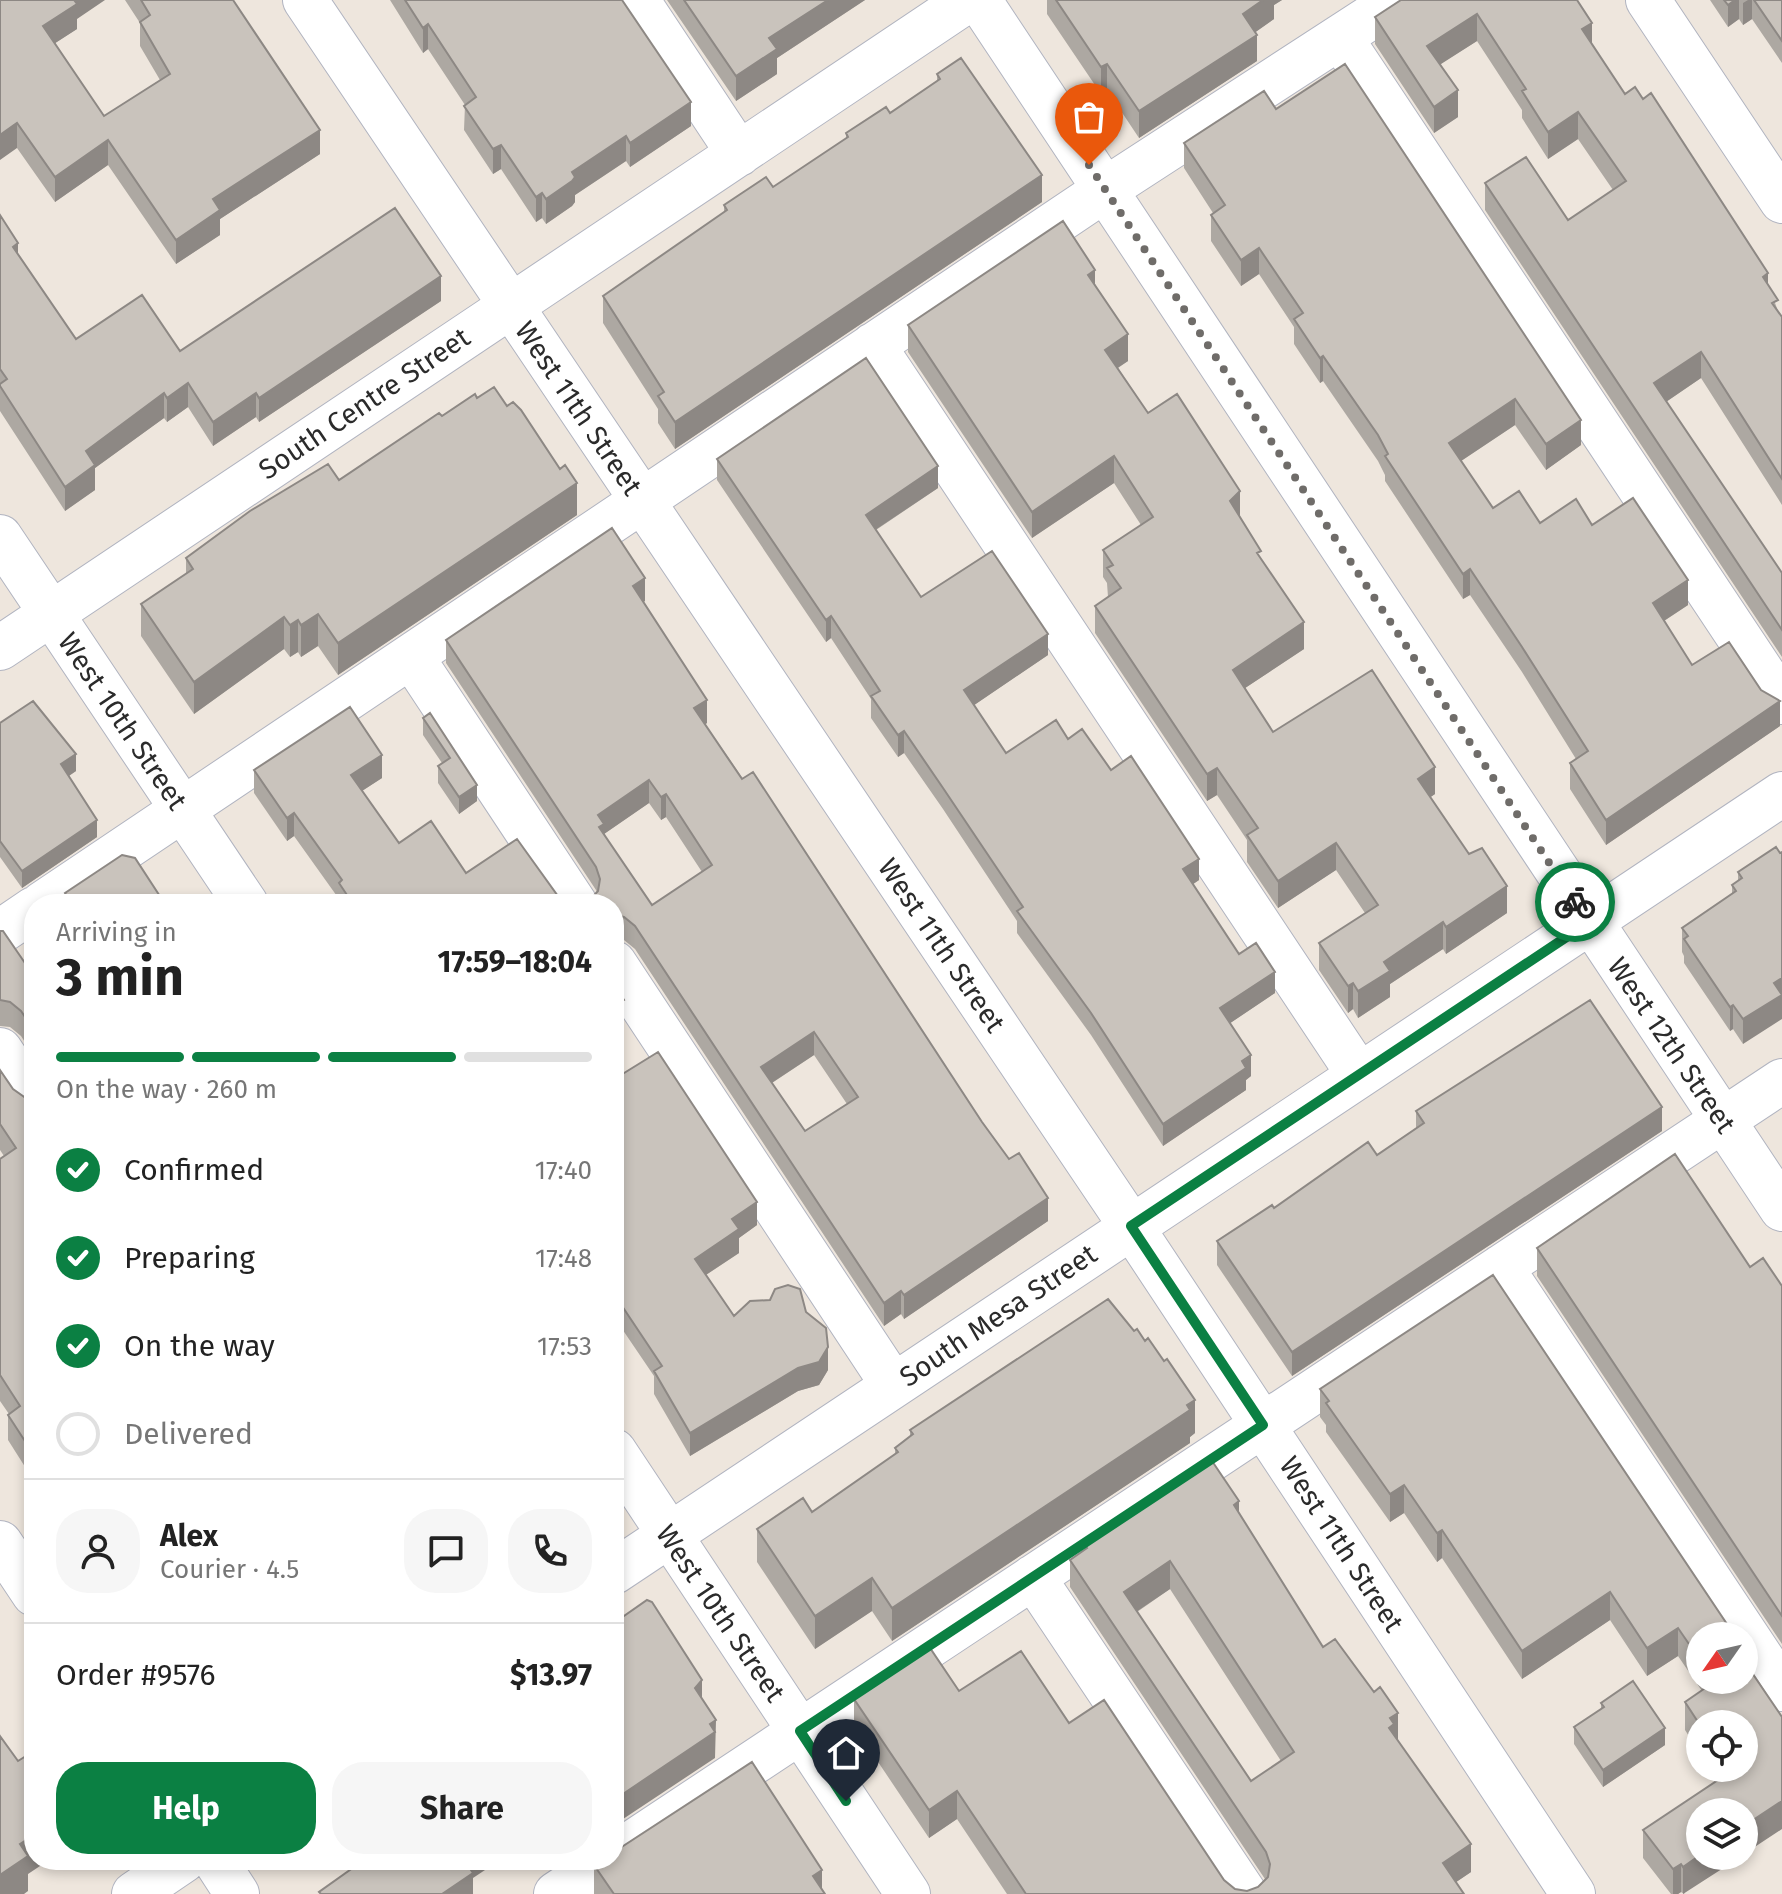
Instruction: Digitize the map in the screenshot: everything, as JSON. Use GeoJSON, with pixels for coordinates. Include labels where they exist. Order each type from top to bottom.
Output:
{"type":"FeatureCollection","features":[{"type":"Feature","properties":{"kind":"street","name":"West 11th Street"},"geometry":{"type":"LineString","coordinates":[[305,0],[1131,1226],[1573,1894]]}},
{"type":"Feature","properties":{"kind":"street"},"geometry":{"type":"LineString","coordinates":[[637,0],[739,154]]}},
{"type":"Feature","properties":{"kind":"street","name":"South Centre Street"},"geometry":{"type":"LineString","coordinates":[[0,648],[968,0]]}},
{"type":"Feature","properties":{"kind":"street","name":"West 12th Street"},"geometry":{"type":"LineString","coordinates":[[979,0],[1782,1209]]}},
{"type":"Feature","properties":{"kind":"street"},"geometry":{"type":"LineString","coordinates":[[57,894],[1106,189],[1397,0]]}},
{"type":"Feature","properties":{"kind":"street"},"geometry":{"type":"LineString","coordinates":[[1648,0],[1782,201]]}},
{"type":"Feature","properties":{"kind":"street"},"geometry":{"type":"LineString","coordinates":[[1340,37],[1782,702]]}},
{"type":"Feature","properties":{"kind":"street"},"geometry":{"type":"LineString","coordinates":[[873,345],[1359,1075]]}},
{"type":"Feature","properties":{"kind":"street","name":"West 10th Street"},"geometry":{"type":"LineString","coordinates":[[0,537],[239,894]]}},
{"type":"Feature","properties":{"kind":"street"},"geometry":{"type":"LineString","coordinates":[[411,656],[568,894]]}},
{"type":"Feature","properties":{"kind":"street","name":"South Mesa Street"},"geometry":{"type":"LineString","coordinates":[[624,1565],[1782,794]]}},
{"type":"Feature","properties":{"kind":"street"},"geometry":{"type":"LineString","coordinates":[[0,932],[24,916]]}},
{"type":"Feature","properties":{"kind":"street"},"geometry":{"type":"LineString","coordinates":[[624,978],[893,1385]]}},
{"type":"Feature","properties":{"kind":"street"},"geometry":{"type":"LineString","coordinates":[[0,1050],[24,1086]]}},
{"type":"Feature","properties":{"kind":"street"},"geometry":{"type":"LineString","coordinates":[[624,1848],[1782,1081]]}},
{"type":"Feature","properties":{"kind":"street"},"geometry":{"type":"LineString","coordinates":[[1501,1267],[1782,1689]]}},
{"type":"Feature","properties":{"kind":"street","name":"West 10th Street"},"geometry":{"type":"LineString","coordinates":[[624,1466],[908,1894]]}},
{"type":"Feature","properties":{"kind":"street"},"geometry":{"type":"LineString","coordinates":[[0,1543],[24,1579]]}},
{"type":"Feature","properties":{"kind":"street"},"geometry":{"type":"LineString","coordinates":[[1033,1577],[1245,1894]]}},
{"type":"Feature","properties":{"kind":"street"},"geometry":{"type":"LineString","coordinates":[[134,1894],[169,1870]]}},
{"type":"Feature","properties":{"kind":"street"},"geometry":{"type":"LineString","coordinates":[[221,1870],[237,1894]]}},
{"type":"Feature","properties":{"kind":"street"},"geometry":{"type":"LineString","coordinates":[[565,1892],[594,1870]]}},
{"type":"Feature","properties":{"kind":"building"},"geometry":{"type":"Polygon","coordinates":[[[0,0],[74,0],[77,4],[43,26],[104,116],[170,74],[140,22],[150,15],[141,0],[233,0],[320,130],[213,199],[220,210],[176,240],[108,140],[55,177],[17,123],[0,135],[0,0]]]}},
{"type":"Feature","properties":{"kind":"building"},"geometry":{"type":"Polygon","coordinates":[[[405,0],[622,0],[691,102],[630,143],[626,136],[572,172],[575,177],[572,181],[546,199],[542,193],[536,197],[501,145],[493,149],[464,106],[476,97],[428,24],[423,28],[405,0]]]}},
{"type":"Feature","properties":{"kind":"building"},"geometry":{"type":"Polygon","coordinates":[[[684,0],[828,0],[769,38],[777,49],[736,76],[684,0]]]}},
{"type":"Feature","properties":{"kind":"building"},"geometry":{"type":"Polygon","coordinates":[[[1056,0],[1263,0],[1243,14],[1257,35],[1139,111],[1107,64],[1101,67],[1056,0]]]}},
{"type":"Feature","properties":{"kind":"building"},"geometry":{"type":"Polygon","coordinates":[[[1401,0],[1577,0],[1592,23],[1582,29],[1625,94],[1635,87],[1643,99],[1651,93],[1768,273],[1763,277],[1778,300],[1772,303],[1782,317],[1782,479],[1701,352],[1654,383],[1782,573],[1782,630],[1485,183],[1526,157],[1568,220],[1626,181],[1578,112],[1548,132],[1522,91],[1526,89],[1477,14],[1427,46],[1458,90],[1434,107],[1375,17],[1401,0]]]}},
{"type":"Feature","properties":{"kind":"building"},"geometry":{"type":"Polygon","coordinates":[[[1754,0],[1782,0],[1782,41],[1754,0]]]}},
{"type":"Feature","properties":{"kind":"building"},"geometry":{"type":"Polygon","coordinates":[[[961,58],[1042,175],[675,422],[658,396],[664,392],[603,296],[727,210],[724,205],[766,177],[773,187],[848,137],[846,133],[886,107],[890,113],[940,79],[937,74],[961,58]]]}},
{"type":"Feature","properties":{"kind":"building"},"geometry":{"type":"Polygon","coordinates":[[[1345,64],[1581,420],[1546,444],[1515,399],[1449,443],[1493,508],[1519,491],[1540,523],[1576,499],[1592,525],[1633,498],[1688,580],[1653,603],[1692,665],[1729,642],[1761,690],[1780,701],[1606,820],[1570,763],[1588,751],[1470,569],[1463,574],[1385,456],[1388,454],[1378,435],[1294,319],[1303,313],[1259,248],[1241,260],[1211,215],[1225,205],[1184,143],[1264,91],[1276,109],[1345,64]]]}},
{"type":"Feature","properties":{"kind":"building"},"geometry":{"type":"Polygon","coordinates":[[[395,208],[441,276],[259,398],[256,393],[213,422],[188,383],[167,398],[164,393],[86,451],[95,465],[65,487],[0,386],[7,379],[0,369],[0,215],[18,243],[13,247],[76,339],[142,295],[180,351],[395,208]]]}},
{"type":"Feature","properties":{"kind":"building"},"geometry":{"type":"Polygon","coordinates":[[[1063,221],[1095,270],[1088,275],[1128,334],[1105,350],[1148,413],[1177,394],[1240,491],[1230,501],[1261,551],[1257,553],[1304,622],[1233,670],[1273,732],[1372,670],[1435,767],[1418,779],[1469,854],[1482,848],[1507,886],[1446,927],[1443,922],[1384,962],[1390,971],[1358,991],[1353,983],[1348,986],[1319,943],[1378,905],[1336,843],[1278,881],[1247,835],[1258,828],[1217,768],[1207,774],[1095,606],[1121,588],[1107,568],[1113,565],[1103,550],[1153,517],[1114,456],[1032,512],[908,325],[1063,221]]]}},
{"type":"Feature","properties":{"kind":"building"},"geometry":{"type":"Polygon","coordinates":[[[866,358],[938,466],[866,515],[921,597],[992,551],[1048,634],[964,690],[1006,753],[1056,720],[1068,739],[1082,729],[1111,770],[1131,756],[1199,859],[1183,869],[1239,954],[1256,943],[1275,972],[1220,1008],[1251,1055],[1242,1061],[1246,1068],[1163,1124],[1091,1013],[1017,911],[1023,907],[943,788],[904,731],[898,735],[871,696],[880,691],[831,616],[826,620],[717,459],[866,358]]]}},
{"type":"Feature","properties":{"kind":"building"},"geometry":{"type":"Polygon","coordinates":[[[494,387],[507,406],[513,402],[521,410],[560,469],[565,465],[577,483],[338,643],[318,614],[301,625],[298,620],[290,625],[284,617],[194,682],[141,604],[193,569],[186,558],[250,511],[328,464],[339,480],[439,413],[442,416],[475,394],[477,398],[494,387]]]}},
{"type":"Feature","properties":{"kind":"building"},"geometry":{"type":"Polygon","coordinates":[[[612,528],[645,578],[633,586],[707,700],[694,708],[742,779],[753,772],[982,1122],[1009,1159],[1019,1153],[1048,1198],[904,1295],[901,1291],[884,1303],[635,926],[624,917],[624,894],[595,894],[600,879],[596,867],[446,640],[612,528]],[[649,780],[598,815],[604,824],[599,827],[652,905],[712,865],[666,794],[661,797],[649,780]],[[814,1032],[761,1067],[805,1131],[858,1097],[814,1032]]]}},
{"type":"Feature","properties":{"kind":"building"},"geometry":{"type":"Polygon","coordinates":[[[33,701],[76,754],[61,764],[97,820],[22,871],[0,841],[0,723],[33,701]]]}},
{"type":"Feature","properties":{"kind":"building"},"geometry":{"type":"Polygon","coordinates":[[[350,707],[382,755],[351,775],[399,843],[431,821],[466,873],[517,839],[557,894],[346,894],[339,883],[342,880],[294,813],[287,818],[254,770],[350,707]]]}},
{"type":"Feature","properties":{"kind":"building"},"geometry":{"type":"Polygon","coordinates":[[[430,713],[477,785],[459,797],[438,766],[450,758],[423,718],[430,713]]]}},
{"type":"Feature","properties":{"kind":"building"},"geometry":{"type":"Polygon","coordinates":[[[1776,847],[1782,852],[1782,978],[1774,983],[1782,995],[1743,1019],[1733,1005],[1730,1007],[1684,939],[1688,936],[1682,928],[1736,891],[1732,885],[1742,878],[1738,872],[1776,847]]]}},
{"type":"Feature","properties":{"kind":"building"},"geometry":{"type":"Polygon","coordinates":[[[122,855],[135,858],[158,894],[66,894],[122,855]]]}},
{"type":"Feature","properties":{"kind":"building"},"geometry":{"type":"Polygon","coordinates":[[[0,931],[3,931],[24,962],[24,1015],[10,1002],[0,1000],[0,931]]]}},
{"type":"Feature","properties":{"kind":"building"},"geometry":{"type":"Polygon","coordinates":[[[1590,1000],[1662,1107],[1292,1352],[1217,1241],[1272,1205],[1274,1208],[1368,1142],[1377,1155],[1424,1123],[1416,1111],[1590,1000]]]}},
{"type":"Feature","properties":{"kind":"building"},"geometry":{"type":"Polygon","coordinates":[[[658,1052],[757,1202],[732,1219],[739,1229],[695,1259],[734,1316],[750,1301],[770,1300],[775,1289],[788,1285],[800,1289],[806,1312],[826,1328],[828,1347],[819,1362],[798,1368],[690,1433],[654,1371],[662,1366],[624,1309],[624,1073],[658,1052]]]}},
{"type":"Feature","properties":{"kind":"building"},"geometry":{"type":"Polygon","coordinates":[[[0,1070],[13,1089],[24,1097],[24,1440],[8,1415],[20,1406],[0,1375],[0,1159],[16,1148],[0,1124],[0,1070]]]}},
{"type":"Feature","properties":{"kind":"building"},"geometry":{"type":"Polygon","coordinates":[[[1675,1154],[1750,1267],[1763,1258],[1782,1286],[1782,1616],[1537,1248],[1675,1154]]]}},
{"type":"Feature","properties":{"kind":"building"},"geometry":{"type":"Polygon","coordinates":[[[1493,1275],[1726,1622],[1686,1622],[1686,1640],[1678,1628],[1647,1648],[1610,1592],[1522,1651],[1442,1530],[1437,1533],[1404,1485],[1390,1494],[1326,1403],[1329,1401],[1320,1389],[1493,1275]]]}},
{"type":"Feature","properties":{"kind":"building"},"geometry":{"type":"Polygon","coordinates":[[[1108,1299],[1134,1331],[1137,1329],[1145,1341],[1148,1338],[1164,1361],[1167,1359],[1195,1400],[1187,1405],[1190,1410],[892,1608],[872,1578],[815,1616],[757,1529],[803,1498],[812,1512],[898,1452],[895,1448],[913,1434],[910,1430],[1108,1299]]]}},
{"type":"Feature","properties":{"kind":"building"},"geometry":{"type":"Polygon","coordinates":[[[1212,1461],[1239,1501],[1234,1505],[1323,1647],[1335,1639],[1374,1692],[1380,1687],[1398,1713],[1390,1718],[1394,1724],[1389,1728],[1471,1844],[1443,1863],[1464,1894],[1026,1894],[957,1791],[929,1810],[854,1699],[930,1648],[959,1691],[1021,1651],[1069,1723],[1104,1700],[1224,1880],[1235,1889],[1247,1891],[1258,1887],[1268,1877],[1270,1864],[1266,1852],[1070,1560],[1087,1548],[1085,1545],[1212,1461]],[[1170,1561],[1124,1592],[1251,1781],[1294,1752],[1170,1561]]]}},
{"type":"Feature","properties":{"kind":"building"},"geometry":{"type":"Polygon","coordinates":[[[647,1600],[652,1602],[702,1680],[695,1688],[716,1720],[710,1724],[715,1732],[624,1793],[624,1616],[647,1600]]]}},
{"type":"Feature","properties":{"kind":"building"},"geometry":{"type":"Polygon","coordinates":[[[1633,1681],[1665,1728],[1603,1770],[1574,1727],[1604,1707],[1601,1703],[1633,1681]]]}},
{"type":"Feature","properties":{"kind":"building"},"geometry":{"type":"Polygon","coordinates":[[[1758,1682],[1782,1717],[1782,1801],[1758,1817],[1758,1798],[1691,1798],[1715,1782],[1758,1782],[1758,1710],[1690,1710],[1685,1702],[1697,1694],[1758,1694],[1758,1682]]]}},
{"type":"Feature","properties":{"kind":"building"},"geometry":{"type":"Polygon","coordinates":[[[0,1736],[18,1761],[24,1757],[24,1841],[20,1844],[24,1859],[0,1875],[0,1736]]]}},
{"type":"Feature","properties":{"kind":"building"},"geometry":{"type":"Polygon","coordinates":[[[752,1762],[822,1870],[813,1876],[825,1894],[614,1894],[597,1870],[624,1870],[624,1845],[752,1762]]]}},
{"type":"Feature","properties":{"kind":"building"},"geometry":{"type":"Polygon","coordinates":[[[1686,1801],[1686,1865],[1673,1869],[1643,1830],[1686,1801]]]}},
{"type":"Feature","properties":{"kind":"building"},"geometry":{"type":"Polygon","coordinates":[[[350,1870],[471,1870],[473,1873],[442,1894],[319,1892],[350,1870]]]}},
{"type":"Feature","properties":{"kind":"way so far"},"geometry":{"type":"LineString","coordinates":[[1089,165],[1575,902]]}},
{"type":"Feature","properties":{"kind":"route"},"geometry":{"type":"LineString","coordinates":[[846,1801],[800,1731],[1263,1425],[1131,1226],[1589,922],[1575,902]]}}]}
